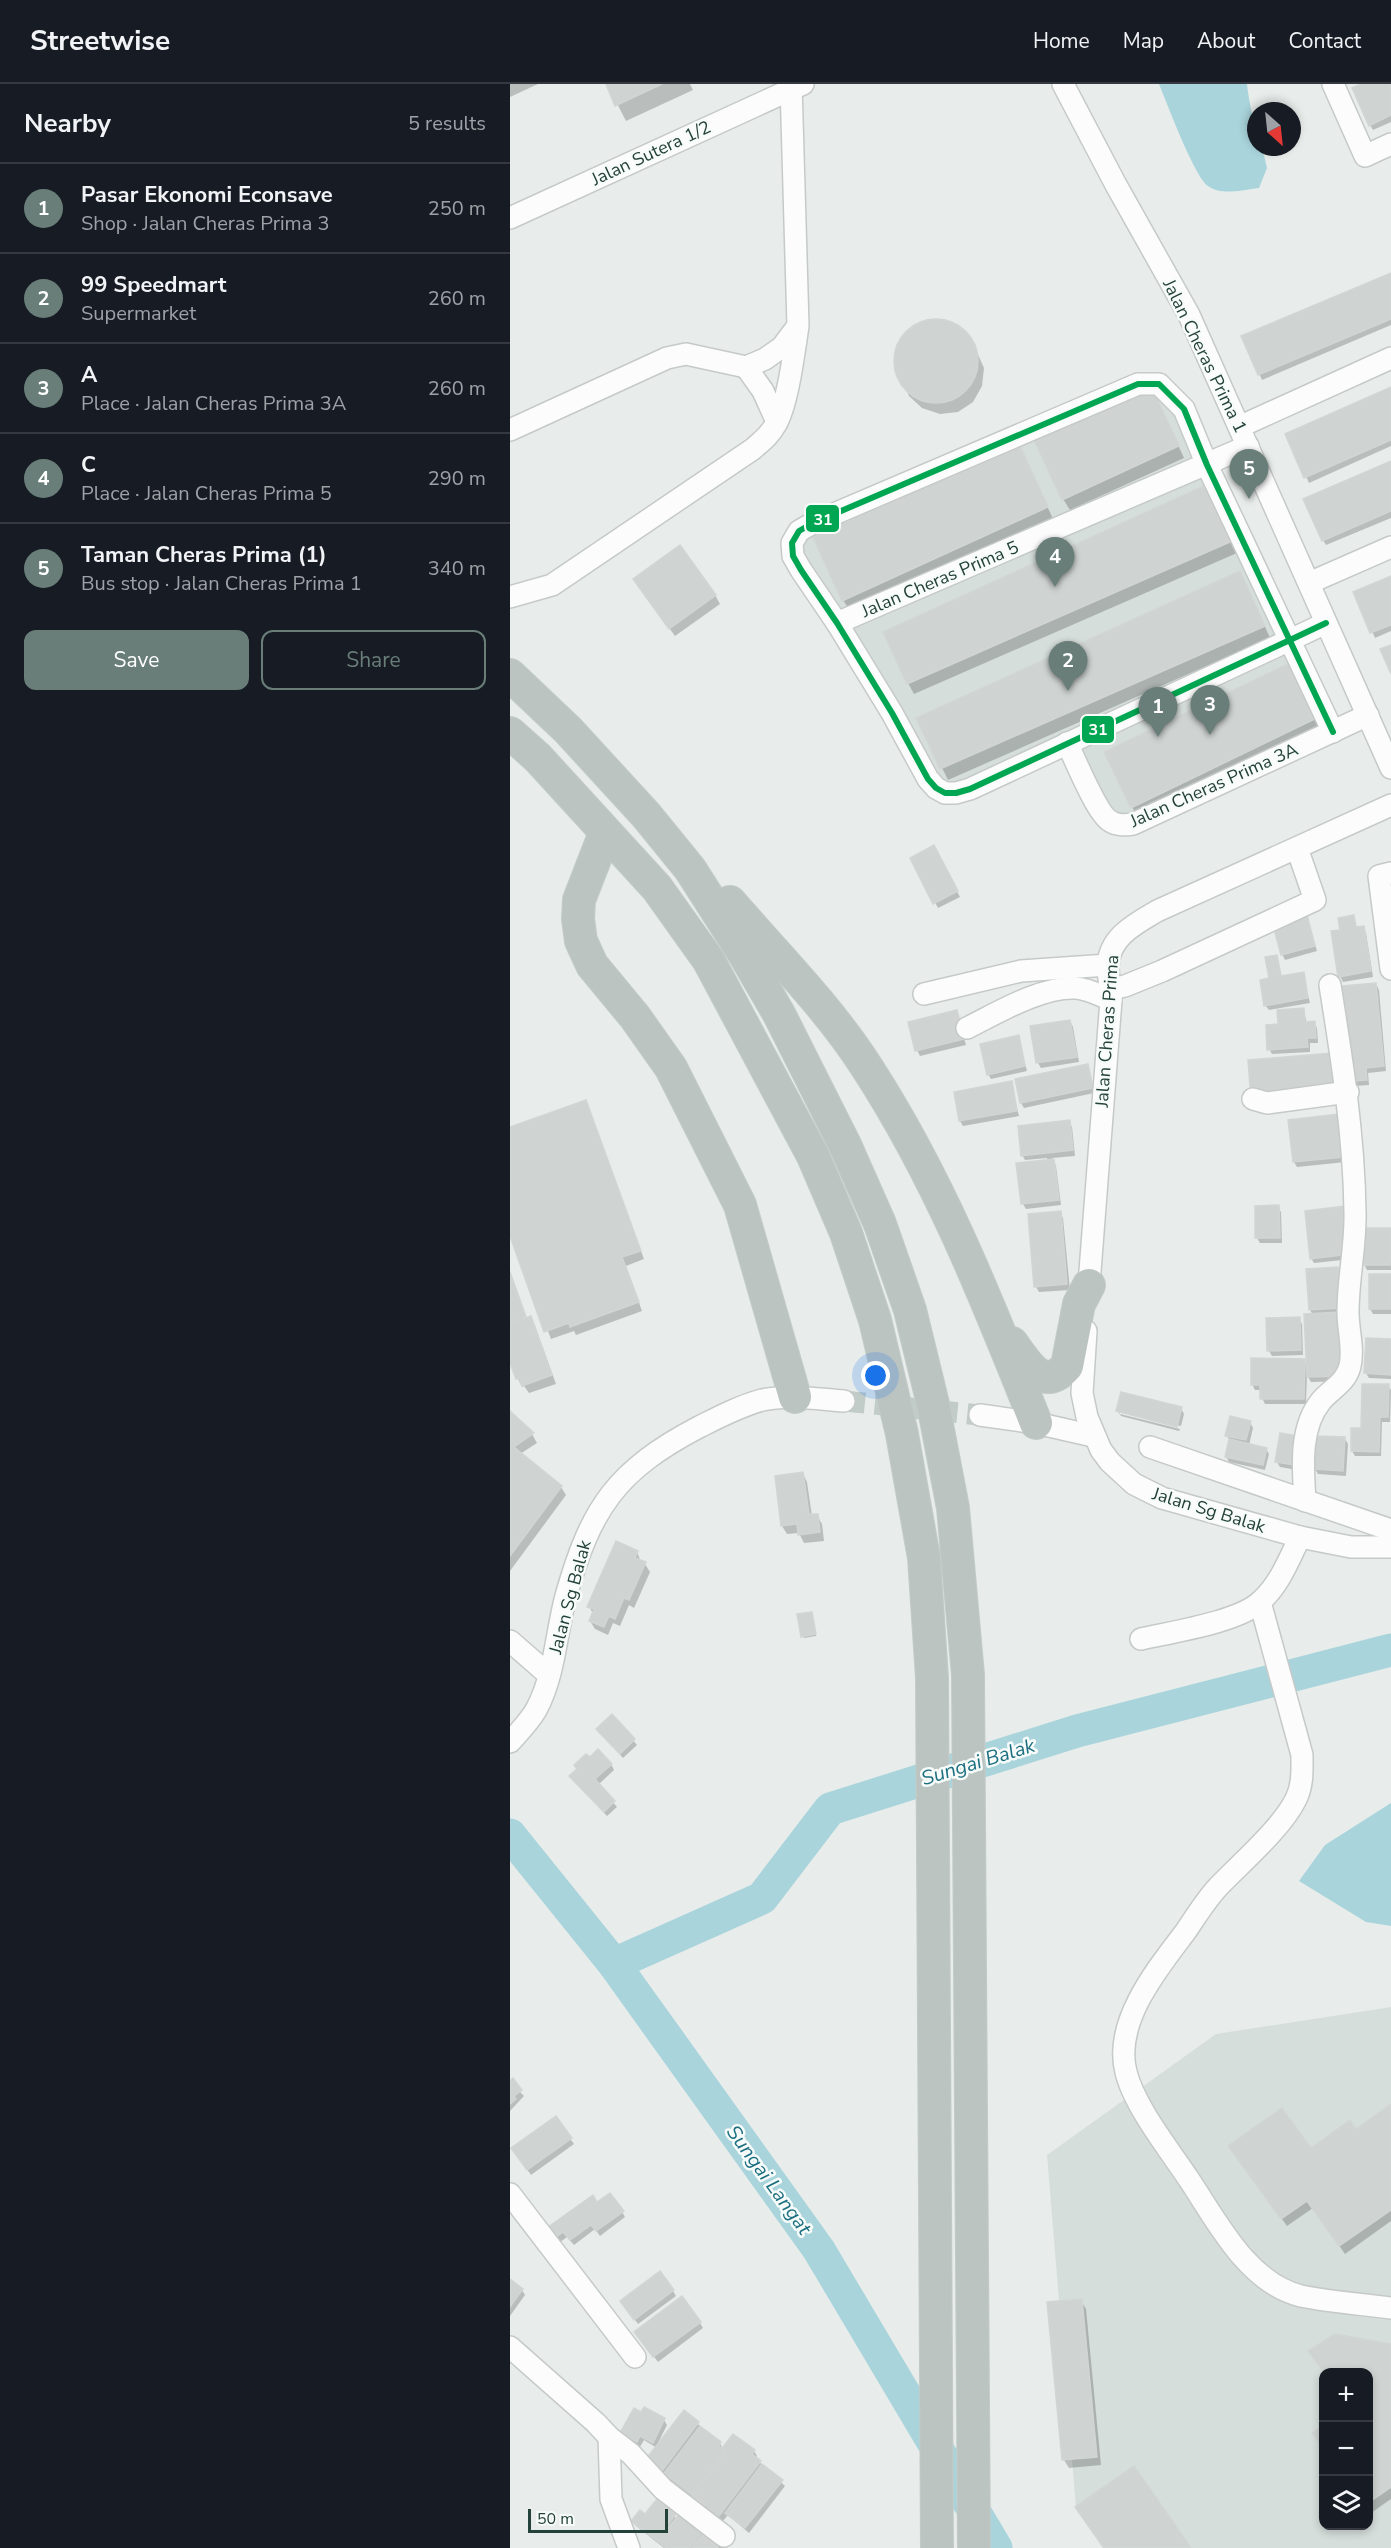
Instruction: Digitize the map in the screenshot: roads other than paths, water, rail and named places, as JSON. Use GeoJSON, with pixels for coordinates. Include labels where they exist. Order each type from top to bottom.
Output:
{"type":"FeatureCollection","features":[{"type":"Feature","properties":{"kind":"highway"},"geometry":{"type":"LineString","coordinates":[[510,675],[576,739],[646,815],[690,869],[743,952],[784,1024],[840,1135],[884,1235],[910,1310],[933,1404],[946,1473],[956,1541],[968,1675],[974,2548]]}},
{"type":"Feature","properties":{"kind":"highway"},"geometry":{"type":"LineString","coordinates":[[510,733],[538,758],[657,888],[709,961],[748,1030],[813,1156],[846,1233],[875,1320],[902,1434],[924,1558],[932,1678],[935,1886],[937,2548]]}},
{"type":"Feature","properties":{"kind":"highway"},"geometry":{"type":"LineString","coordinates":[[605,833],[579,900],[578,919],[581,941],[592,965],[635,1017],[671,1068],[740,1205],[795,1397]]}},
{"type":"Feature","properties":{"kind":"highway"},"geometry":{"type":"LineString","coordinates":[[690,869],[726,898],[822,1008],[865,1064],[907,1132],[942,1199],[994,1318],[1036,1423]]}},
{"type":"Feature","properties":{"kind":"highway"},"geometry":{"type":"LineString","coordinates":[[994,1318],[1033,1372],[1051,1377],[1061,1373],[1067,1366],[1079,1304],[1089,1285]]}},
{"type":"Feature","properties":{"kind":"street","name":"Jalan Cheras Prima 1"},"geometry":{"type":"LineString","coordinates":[[1063,84],[1105,166],[1189,315],[1368,715],[1384,736],[1391,768]]}},
{"type":"Feature","properties":{"kind":"street"},"geometry":{"type":"LineString","coordinates":[[1334,84],[1365,156],[1391,144]]}},
{"type":"Feature","properties":{"kind":"street"},"geometry":{"type":"LineString","coordinates":[[510,597],[552,585],[753,449],[768,436],[777,422],[793,363],[798,326],[792,189],[795,86]]}},
{"type":"Feature","properties":{"kind":"street","name":"Jalan Sutera 1/2"},"geometry":{"type":"LineString","coordinates":[[510,218],[795,86]]}},
{"type":"Feature","properties":{"kind":"street"},"geometry":{"type":"LineString","coordinates":[[510,430],[667,358],[686,354],[746,367],[782,347],[798,326]]}},
{"type":"Feature","properties":{"kind":"street"},"geometry":{"type":"LineString","coordinates":[[1239,427],[1391,358]]}},
{"type":"Feature","properties":{"kind":"street"},"geometry":{"type":"LineString","coordinates":[[746,367],[763,391],[777,422]]}},
{"type":"Feature","properties":{"kind":"street"},"geometry":{"type":"LineString","coordinates":[[1326,623],[1290,640],[1067,743],[970,789],[945,793],[936,788],[928,779],[892,713],[793,556],[792,543],[799,531],[858,503],[1138,384],[1159,384],[1184,409],[1208,465],[1290,640],[1334,732],[1368,715]]}},
{"type":"Feature","properties":{"kind":"street","name":"Jalan Cheras Prima 5"},"geometry":{"type":"LineString","coordinates":[[837,623],[1248,446]]}},
{"type":"Feature","properties":{"kind":"street"},"geometry":{"type":"LineString","coordinates":[[1309,583],[1391,548]]}},
{"type":"Feature","properties":{"kind":"street","name":"Jalan Cheras Prima 3A"},"geometry":{"type":"LineString","coordinates":[[1067,743],[1101,812],[1110,821],[1121,825],[1133,824],[1334,732]]}},
{"type":"Feature","properties":{"kind":"street","name":"Jalan Cheras Prima"},"geometry":{"type":"LineString","coordinates":[[1082,1393],[1111,994],[1108,965],[1113,944],[1132,925],[1391,805]]}},
{"type":"Feature","properties":{"kind":"street"},"geometry":{"type":"LineString","coordinates":[[967,1028],[1016,1004],[1056,990],[1075,988],[1111,994],[1315,900],[1297,848]]}},
{"type":"Feature","properties":{"kind":"street"},"geometry":{"type":"LineString","coordinates":[[1391,873],[1379,876],[1391,969]]}},
{"type":"Feature","properties":{"kind":"street"},"geometry":{"type":"LineString","coordinates":[[924,994],[1021,971],[1108,965]]}},
{"type":"Feature","properties":{"kind":"street"},"geometry":{"type":"LineString","coordinates":[[1305,1501],[1304,1456],[1311,1413],[1341,1384],[1350,1367],[1351,1347],[1348,1312],[1355,1247],[1355,1210],[1348,1092],[1330,985]]}},
{"type":"Feature","properties":{"kind":"street"},"geometry":{"type":"LineString","coordinates":[[1253,1099],[1267,1103],[1348,1092]]}},
{"type":"Feature","properties":{"kind":"street"},"geometry":{"type":"LineString","coordinates":[[1036,1423],[1055,1421],[1066,1415],[1074,1408],[1082,1393]]}},
{"type":"Feature","properties":{"kind":"street","name":"Jalan Sg Balak"},"geometry":{"type":"LineString","coordinates":[[1082,1393],[1093,1436],[1110,1462],[1134,1484],[1147,1491],[1162,1498],[1300,1537],[1352,1547],[1391,1547]]}},
{"type":"Feature","properties":{"kind":"street","name":"Jalan Sg Balak"},"geometry":{"type":"LineString","coordinates":[[510,1742],[535,1712],[549,1675],[566,1597],[583,1542],[607,1498],[623,1478],[673,1441],[736,1410],[763,1400],[795,1397],[844,1401]]}},
{"type":"Feature","properties":{"kind":"street"},"geometry":{"type":"LineString","coordinates":[[980,1415],[1036,1423],[1093,1436]]}},
{"type":"Feature","properties":{"kind":"street"},"geometry":{"type":"LineString","coordinates":[[1150,1447],[1391,1530]]}},
{"type":"Feature","properties":{"kind":"street"},"geometry":{"type":"LineString","coordinates":[[1142,1640],[1224,1620],[1260,1602],[1282,1575],[1300,1537]]}},
{"type":"Feature","properties":{"kind":"street"},"geometry":{"type":"LineString","coordinates":[[1260,1602],[1302,1755],[1303,1778],[1296,1799],[1281,1821],[1215,1890],[1154,1973],[1136,2006],[1124,2043],[1126,2072],[1141,2105],[1228,2239],[1247,2262],[1269,2281],[1299,2295],[1391,2308]]}},
{"type":"Feature","properties":{"kind":"street"},"geometry":{"type":"LineString","coordinates":[[510,1641],[549,1675]]}},
{"type":"Feature","properties":{"kind":"street"},"geometry":{"type":"LineString","coordinates":[[510,2194],[635,2357]]}},
{"type":"Feature","properties":{"kind":"street"},"geometry":{"type":"LineString","coordinates":[[510,2347],[597,2423],[609,2437],[631,2454],[663,2489],[724,2536]]}},
{"type":"Feature","properties":{"kind":"street"},"geometry":{"type":"LineString","coordinates":[[609,2437],[611,2499],[629,2548]]}},
{"type":"Feature","properties":{"kind":"water"},"geometry":{"type":"Polygon","coordinates":[[[1159,84],[1247,84],[1250,102],[1247,102],[1247,156],[1264,156],[1267,168],[1259,188],[1226,192],[1208,186],[1202,180],[1188,154],[1159,84]]]}},
{"type":"Feature","properties":{"kind":"water"},"geometry":{"type":"Polygon","coordinates":[[[1391,1803],[1391,1926],[1366,1922],[1299,1881],[1325,1845],[1391,1803]]]}},
{"type":"Feature","properties":{"kind":"waterway","name":"Sungai Balak"},"geometry":{"type":"LineString","coordinates":[[614,1964],[762,1898],[830,1809],[1077,1731],[1391,1650]]}},
{"type":"Feature","properties":{"kind":"waterway","name":"Sungai Langat"},"geometry":{"type":"LineString","coordinates":[[510,1835],[614,1964],[819,2250],[996,2548]]}},
{"type":"Feature","properties":{"kind":"tunnel"},"geometry":{"type":"LineString","coordinates":[[844,1401],[980,1415]]}},
{"type":"Feature","properties":{"kind":"place","name":"Taman Cheras Prima (1)"},"geometry":{"type":"Point","coordinates":[1249,499]}},
{"type":"Feature","properties":{"kind":"place","name":"C"},"geometry":{"type":"Point","coordinates":[1055,587]}},
{"type":"Feature","properties":{"kind":"place","name":"99 Speedmart"},"geometry":{"type":"Point","coordinates":[1068,691]}},
{"type":"Feature","properties":{"kind":"place","name":"A"},"geometry":{"type":"Point","coordinates":[1210,735]}},
{"type":"Feature","properties":{"kind":"place","name":"Pasar Ekonomi Econsave"},"geometry":{"type":"Point","coordinates":[1158,737]}}]}
